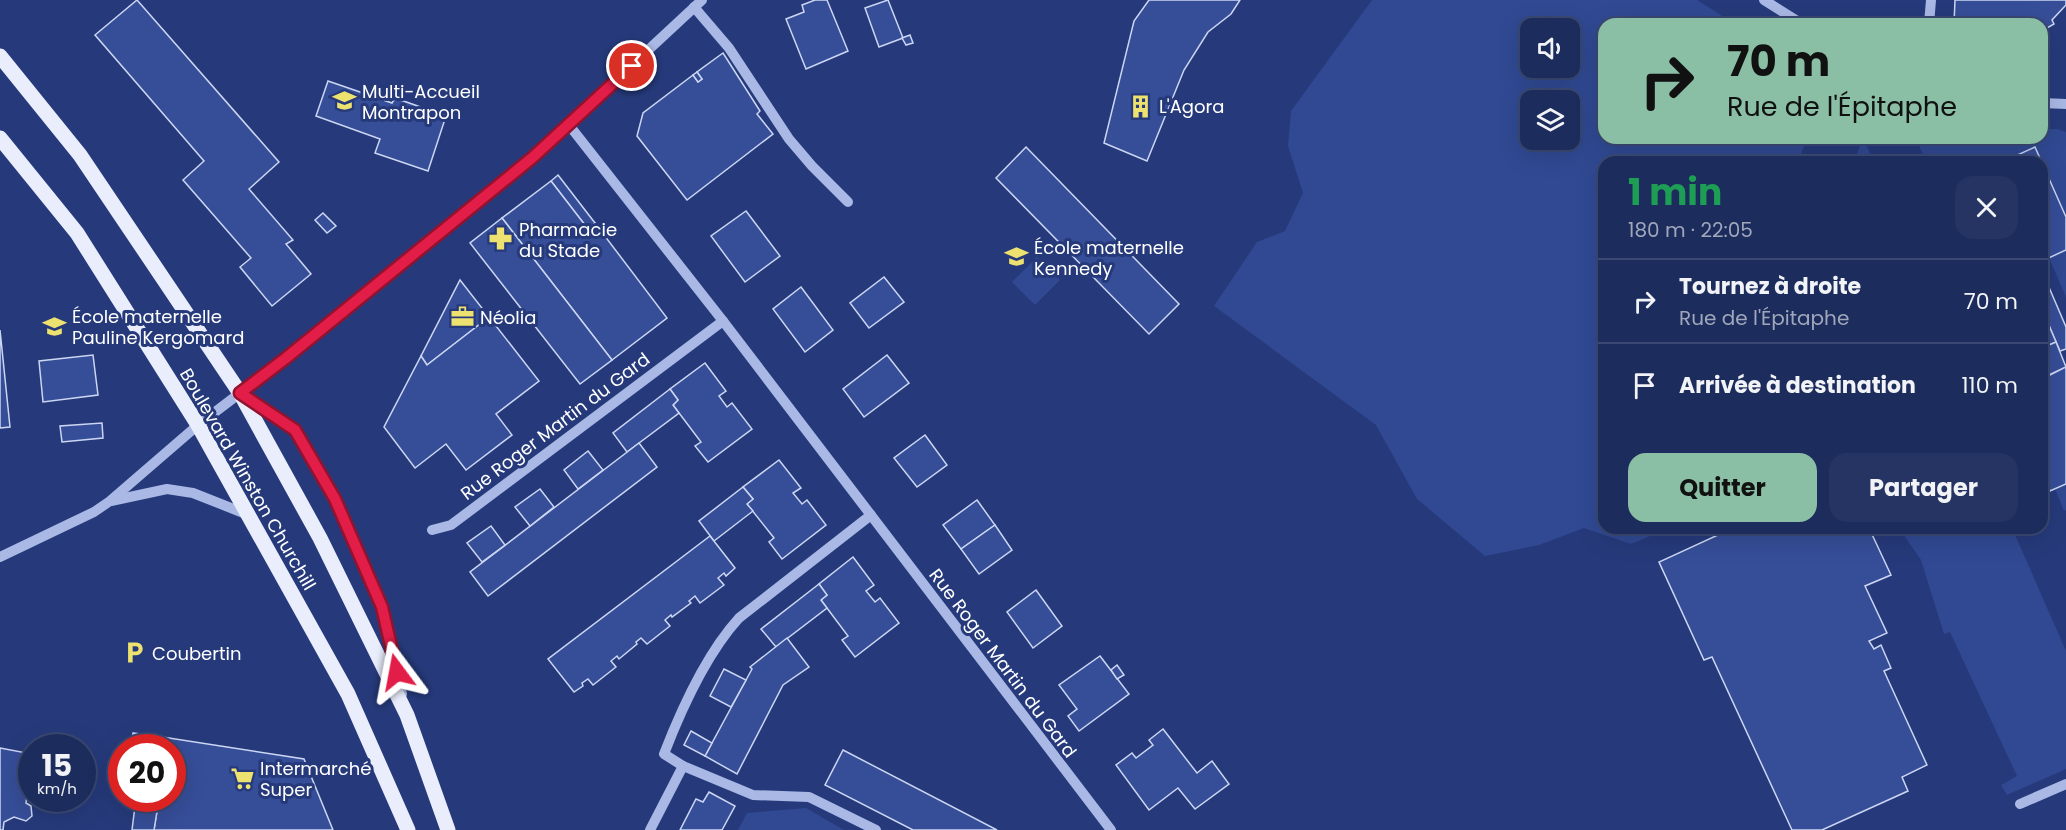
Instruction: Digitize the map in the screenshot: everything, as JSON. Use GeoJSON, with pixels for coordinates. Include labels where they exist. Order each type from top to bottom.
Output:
{"type":"FeatureCollection","features":[{"type":"Feature","properties":{"kind":"main road","name":"Boulevard Winston Churchill"},"geometry":{"type":"LineString","coordinates":[[0,56],[80,155],[240,393],[320,538],[407,716],[448,830]]}},
{"type":"Feature","properties":{"kind":"main road","name":"Boulevard Winston Churchill"},"geometry":{"type":"LineString","coordinates":[[0,138],[76,233],[198,424],[348,694],[408,830]]}},
{"type":"Feature","properties":{"kind":"street"},"geometry":{"type":"LineString","coordinates":[[1764,0],[1792,18]]}},
{"type":"Feature","properties":{"kind":"street"},"geometry":{"type":"LineString","coordinates":[[1930,18],[1931,0]]}},
{"type":"Feature","properties":{"kind":"street"},"geometry":{"type":"LineString","coordinates":[[0,557],[94,512],[110,501],[198,424],[240,393],[532,158],[698,4],[789,139],[812,166],[849,202]]}},
{"type":"Feature","properties":{"kind":"street"},"geometry":{"type":"LineString","coordinates":[[2048,103],[2066,104]]}},
{"type":"Feature","properties":{"kind":"street","name":"Rue Roger Martin du Gard"},"geometry":{"type":"LineString","coordinates":[[569,125],[723,321],[1111,830]]}},
{"type":"Feature","properties":{"kind":"street","name":"Rue Roger Martin du Gard"},"geometry":{"type":"LineString","coordinates":[[432,530],[451,525],[723,321]]}},
{"type":"Feature","properties":{"kind":"street"},"geometry":{"type":"LineString","coordinates":[[240,393],[295,430],[335,499],[382,607],[407,716]]}},
{"type":"Feature","properties":{"kind":"street"},"geometry":{"type":"LineString","coordinates":[[110,501],[167,489],[193,493],[246,514]]}},
{"type":"Feature","properties":{"kind":"street"},"geometry":{"type":"LineString","coordinates":[[871,515],[740,618],[727,631],[713,652],[676,724],[664,754],[683,766],[753,795],[809,796],[876,830]]}},
{"type":"Feature","properties":{"kind":"street"},"geometry":{"type":"LineString","coordinates":[[650,830],[683,766]]}},
{"type":"Feature","properties":{"kind":"street"},"geometry":{"type":"LineString","coordinates":[[2020,804],[2066,784]]}},
{"type":"Feature","properties":{"kind":"shaded area"},"geometry":{"type":"Polygon","coordinates":[[[1372,0],[1697,0],[1726,18],[1598,18],[1598,144],[1805,144],[1800,156],[1598,156],[1598,533],[1584,528],[1539,545],[1485,556],[1417,499],[1376,425],[1214,306],[1257,242],[1285,231],[1303,193],[1288,146],[1291,111],[1372,0]]]}},
{"type":"Feature","properties":{"kind":"shaded area"},"geometry":{"type":"Polygon","coordinates":[[[2048,129],[2066,132],[2066,217],[2048,177],[2048,156],[2039,156],[2035,148],[2016,156],[1924,156],[1918,144],[2048,144],[2048,129]]]}},
{"type":"Feature","properties":{"kind":"shaded area"},"geometry":{"type":"Polygon","coordinates":[[[1861,144],[1866,144],[1871,156],[1856,156],[1861,144]]]}},
{"type":"Feature","properties":{"kind":"shaded area"},"geometry":{"type":"Polygon","coordinates":[[[2066,250],[2066,297],[2049,258],[2066,250]]]}},
{"type":"Feature","properties":{"kind":"shaded area"},"geometry":{"type":"Polygon","coordinates":[[[1037,257],[1060,280],[1035,305],[1012,282],[1037,257]]]}},
{"type":"Feature","properties":{"kind":"shaded area"},"geometry":{"type":"Polygon","coordinates":[[[2066,484],[2066,510],[2064,511],[2055,489],[2066,484]]]}},
{"type":"Feature","properties":{"kind":"shaded area"},"geometry":{"type":"Polygon","coordinates":[[[1602,534],[1655,534],[1631,544],[1602,534]]]}},
{"type":"Feature","properties":{"kind":"shaded area"},"geometry":{"type":"Polygon","coordinates":[[[1903,534],[2015,534],[2066,651],[2066,769],[2007,795],[2001,785],[2017,776],[1950,632],[1944,634],[1921,560],[1903,534]]]}},
{"type":"Feature","properties":{"kind":"shaded area"},"geometry":{"type":"Polygon","coordinates":[[[806,808],[844,830],[738,830],[747,813],[806,808]]]}},
{"type":"Feature","properties":{"kind":"building"},"geometry":{"type":"Polygon","coordinates":[[[137,0],[279,162],[249,189],[293,240],[286,244],[311,274],[272,306],[240,267],[251,258],[183,180],[204,161],[95,35],[137,0]]]}},
{"type":"Feature","properties":{"kind":"building"},"geometry":{"type":"Polygon","coordinates":[[[815,0],[827,0],[848,51],[806,69],[786,19],[804,12],[802,5],[815,0]]]}},
{"type":"Feature","properties":{"kind":"building"},"geometry":{"type":"Polygon","coordinates":[[[888,0],[903,38],[879,47],[865,8],[888,0]]]}},
{"type":"Feature","properties":{"kind":"building","name":"L'Agora"},"geometry":{"type":"Polygon","coordinates":[[[1149,0],[1240,0],[1231,14],[1208,32],[1184,70],[1147,161],[1104,143],[1134,21],[1149,0]]]}},
{"type":"Feature","properties":{"kind":"building"},"geometry":{"type":"Polygon","coordinates":[[[1955,0],[2066,0],[2066,5],[2052,20],[2054,24],[2048,28],[2048,18],[1954,18],[1955,0]]]}},
{"type":"Feature","properties":{"kind":"building"},"geometry":{"type":"Polygon","coordinates":[[[910,35],[913,43],[906,45],[902,38],[910,35]]]}},
{"type":"Feature","properties":{"kind":"building"},"geometry":{"type":"Polygon","coordinates":[[[723,53],[760,111],[757,114],[773,134],[687,200],[637,136],[643,113],[693,75],[698,82],[702,79],[697,72],[723,53]]]}},
{"type":"Feature","properties":{"kind":"building"},"geometry":{"type":"Polygon","coordinates":[[[697,72],[702,79],[698,82],[693,75],[697,72]]]}},
{"type":"Feature","properties":{"kind":"building"},"geometry":{"type":"Polygon","coordinates":[[[328,81],[392,103],[395,98],[446,116],[428,171],[375,153],[380,139],[316,116],[328,81]]]}},
{"type":"Feature","properties":{"kind":"building"},"geometry":{"type":"Polygon","coordinates":[[[1026,147],[1179,304],[1149,334],[996,178],[1026,147]]]}},
{"type":"Feature","properties":{"kind":"building"},"geometry":{"type":"Polygon","coordinates":[[[2035,147],[2039,156],[2015,156],[2035,147]]]}},
{"type":"Feature","properties":{"kind":"building"},"geometry":{"type":"Polygon","coordinates":[[[558,175],[595,223],[588,229],[551,181],[558,175]]]}},
{"type":"Feature","properties":{"kind":"building"},"geometry":{"type":"Polygon","coordinates":[[[2048,176],[2066,217],[2066,250],[2048,258],[2048,176]]]}},
{"type":"Feature","properties":{"kind":"building"},"geometry":{"type":"Polygon","coordinates":[[[551,181],[588,229],[595,223],[667,318],[612,360],[502,218],[551,181]]]}},
{"type":"Feature","properties":{"kind":"building"},"geometry":{"type":"Polygon","coordinates":[[[746,211],[780,256],[745,282],[711,236],[746,211]]]}},
{"type":"Feature","properties":{"kind":"building"},"geometry":{"type":"Polygon","coordinates":[[[323,213],[336,226],[327,233],[315,220],[323,213]]]}},
{"type":"Feature","properties":{"kind":"building"},"geometry":{"type":"Polygon","coordinates":[[[502,218],[612,360],[580,384],[470,243],[502,218]]]}},
{"type":"Feature","properties":{"kind":"building"},"geometry":{"type":"Polygon","coordinates":[[[884,277],[904,302],[869,328],[850,303],[884,277]]]}},
{"type":"Feature","properties":{"kind":"building"},"geometry":{"type":"Polygon","coordinates":[[[460,280],[489,317],[427,365],[421,356],[460,280]]]}},
{"type":"Feature","properties":{"kind":"building"},"geometry":{"type":"Polygon","coordinates":[[[2048,285],[2066,327],[2066,349],[2060,351],[2048,323],[2048,285]]]}},
{"type":"Feature","properties":{"kind":"building"},"geometry":{"type":"Polygon","coordinates":[[[801,287],[833,330],[805,352],[773,309],[801,287]]]}},
{"type":"Feature","properties":{"kind":"building"},"geometry":{"type":"Polygon","coordinates":[[[489,317],[539,381],[496,414],[512,435],[466,470],[446,444],[415,468],[384,427],[421,356],[427,365],[489,317]]]}},
{"type":"Feature","properties":{"kind":"building"},"geometry":{"type":"Polygon","coordinates":[[[2048,323],[2056,342],[2048,345],[2048,323]]]}},
{"type":"Feature","properties":{"kind":"building"},"geometry":{"type":"Polygon","coordinates":[[[0,330],[10,427],[0,428],[0,330]]]}},
{"type":"Feature","properties":{"kind":"building"},"geometry":{"type":"Polygon","coordinates":[[[2056,342],[2066,367],[2049,375],[2048,373],[2048,345],[2056,342]]]}},
{"type":"Feature","properties":{"kind":"building"},"geometry":{"type":"Polygon","coordinates":[[[93,355],[98,395],[43,402],[39,361],[93,355]]]}},
{"type":"Feature","properties":{"kind":"building"},"geometry":{"type":"Polygon","coordinates":[[[887,355],[909,383],[864,417],[843,389],[887,355]]]}},
{"type":"Feature","properties":{"kind":"building"},"geometry":{"type":"Polygon","coordinates":[[[705,363],[726,391],[719,396],[727,407],[732,403],[752,429],[708,462],[695,446],[701,442],[673,405],[678,400],[670,389],[705,363]]]}},
{"type":"Feature","properties":{"kind":"building"},"geometry":{"type":"Polygon","coordinates":[[[2066,367],[2066,484],[2050,491],[2048,486],[2048,376],[2066,367]]]}},
{"type":"Feature","properties":{"kind":"building"},"geometry":{"type":"Polygon","coordinates":[[[670,389],[678,400],[673,405],[679,413],[627,452],[613,433],[670,389]]]}},
{"type":"Feature","properties":{"kind":"building"},"geometry":{"type":"Polygon","coordinates":[[[102,423],[103,438],[62,442],[60,426],[102,423]]]}},
{"type":"Feature","properties":{"kind":"building"},"geometry":{"type":"Polygon","coordinates":[[[925,435],[947,465],[917,487],[894,458],[925,435]]]}},
{"type":"Feature","properties":{"kind":"building"},"geometry":{"type":"Polygon","coordinates":[[[639,443],[657,467],[488,596],[470,572],[639,443]]]}},
{"type":"Feature","properties":{"kind":"building"},"geometry":{"type":"Polygon","coordinates":[[[588,451],[603,470],[578,489],[564,470],[588,451]]]}},
{"type":"Feature","properties":{"kind":"building"},"geometry":{"type":"Polygon","coordinates":[[[779,460],[801,488],[793,493],[802,504],[807,500],[826,525],[782,559],[769,542],[774,538],[747,504],[753,499],[743,487],[779,460]]]}},
{"type":"Feature","properties":{"kind":"building"},"geometry":{"type":"Polygon","coordinates":[[[743,487],[753,499],[747,504],[753,511],[714,541],[699,521],[743,487]]]}},
{"type":"Feature","properties":{"kind":"building"},"geometry":{"type":"Polygon","coordinates":[[[540,489],[554,507],[530,526],[515,507],[540,489]]]}},
{"type":"Feature","properties":{"kind":"building"},"geometry":{"type":"Polygon","coordinates":[[[977,500],[995,525],[961,549],[943,525],[977,500]]]}},
{"type":"Feature","properties":{"kind":"building"},"geometry":{"type":"Polygon","coordinates":[[[995,525],[1012,550],[979,574],[961,549],[995,525]]]}},
{"type":"Feature","properties":{"kind":"building"},"geometry":{"type":"Polygon","coordinates":[[[491,526],[505,545],[482,562],[467,543],[491,526]]]}},
{"type":"Feature","properties":{"kind":"building"},"geometry":{"type":"Polygon","coordinates":[[[1720,534],[1872,534],[1891,575],[1865,586],[1887,633],[1869,641],[1874,649],[1881,645],[1891,668],[1884,671],[1927,765],[1902,777],[1908,791],[1822,830],[1792,830],[1712,657],[1704,660],[1659,562],[1720,534]]]}},
{"type":"Feature","properties":{"kind":"building"},"geometry":{"type":"Polygon","coordinates":[[[710,536],[735,568],[726,576],[724,573],[718,578],[724,585],[700,603],[695,596],[689,601],[691,603],[665,620],[670,626],[647,644],[641,638],[619,659],[617,656],[611,661],[616,667],[593,685],[588,679],[574,692],[548,659],[710,536]]]}},
{"type":"Feature","properties":{"kind":"building"},"geometry":{"type":"Polygon","coordinates":[[[853,557],[874,585],[866,591],[875,602],[880,598],[899,623],[855,657],[842,640],[848,636],[821,600],[827,595],[819,584],[853,557]]]}},
{"type":"Feature","properties":{"kind":"building"},"geometry":{"type":"Polygon","coordinates":[[[819,584],[827,595],[821,600],[827,608],[776,647],[761,629],[819,584]]]}},
{"type":"Feature","properties":{"kind":"building"},"geometry":{"type":"Polygon","coordinates":[[[1036,590],[1062,626],[1033,648],[1007,612],[1036,590]]]}},
{"type":"Feature","properties":{"kind":"building"},"geometry":{"type":"Polygon","coordinates":[[[787,638],[809,667],[783,685],[737,774],[705,756],[752,669],[750,667],[787,638]]]}},
{"type":"Feature","properties":{"kind":"building"},"geometry":{"type":"Polygon","coordinates":[[[1100,656],[1129,694],[1079,731],[1068,716],[1077,709],[1059,685],[1100,656]]]}},
{"type":"Feature","properties":{"kind":"building"},"geometry":{"type":"Polygon","coordinates":[[[1117,665],[1124,675],[1117,679],[1111,670],[1117,665]]]}},
{"type":"Feature","properties":{"kind":"building"},"geometry":{"type":"Polygon","coordinates":[[[724,669],[746,680],[731,707],[710,696],[724,669]]]}},
{"type":"Feature","properties":{"kind":"building"},"geometry":{"type":"Polygon","coordinates":[[[1163,729],[1197,773],[1212,761],[1229,784],[1195,809],[1178,788],[1149,810],[1116,765],[1132,753],[1136,758],[1153,745],[1149,740],[1163,729]]]}},
{"type":"Feature","properties":{"kind":"building"},"geometry":{"type":"Polygon","coordinates":[[[691,731],[712,743],[705,756],[684,745],[691,731]]]}},
{"type":"Feature","properties":{"kind":"building","name":"Intermarché Super"},"geometry":{"type":"Polygon","coordinates":[[[186,741],[304,759],[333,830],[154,830],[157,812],[186,812],[186,741]]]}},
{"type":"Feature","properties":{"kind":"building"},"geometry":{"type":"Polygon","coordinates":[[[0,748],[18,751],[18,812],[32,812],[32,816],[26,821],[14,817],[4,822],[3,830],[0,830],[0,748]]]}},
{"type":"Feature","properties":{"kind":"building"},"geometry":{"type":"Polygon","coordinates":[[[843,750],[997,830],[913,830],[825,785],[843,750]]]}},
{"type":"Feature","properties":{"kind":"building"},"geometry":{"type":"Polygon","coordinates":[[[709,792],[735,806],[722,830],[680,830],[696,799],[703,802],[709,792]]]}},
{"type":"Feature","properties":{"kind":"building"},"geometry":{"type":"Polygon","coordinates":[[[134,812],[157,812],[154,830],[132,830],[134,812]]]}},
{"type":"Feature","properties":{"kind":"place","name":"Multi-Accueil Montrapon"},"geometry":{"type":"Point","coordinates":[344,101]}},
{"type":"Feature","properties":{"kind":"place","name":"L'Agora"},"geometry":{"type":"Point","coordinates":[1141,106]}},
{"type":"Feature","properties":{"kind":"place","name":"Pharmacie du Stade"},"geometry":{"type":"Point","coordinates":[501,239]}},
{"type":"Feature","properties":{"kind":"place","name":"École maternelle Kennedy"},"geometry":{"type":"Point","coordinates":[1016,257]}},
{"type":"Feature","properties":{"kind":"place","name":"Néolia"},"geometry":{"type":"Point","coordinates":[462,317]}},
{"type":"Feature","properties":{"kind":"place","name":"École maternelle Pauline Kergomard"},"geometry":{"type":"Point","coordinates":[54,326]}},
{"type":"Feature","properties":{"kind":"place","name":"Coubertin"},"geometry":{"type":"Point","coordinates":[134,653]}},
{"type":"Feature","properties":{"kind":"place","name":"Intermarché Super"},"geometry":{"type":"Point","coordinates":[242,778]}},
{"type":"Feature","properties":{"kind":"route"},"geometry":{"type":"LineString","coordinates":[[397,672],[382,607],[335,499],[295,430],[240,393],[532,158],[632,66]]}}]}
